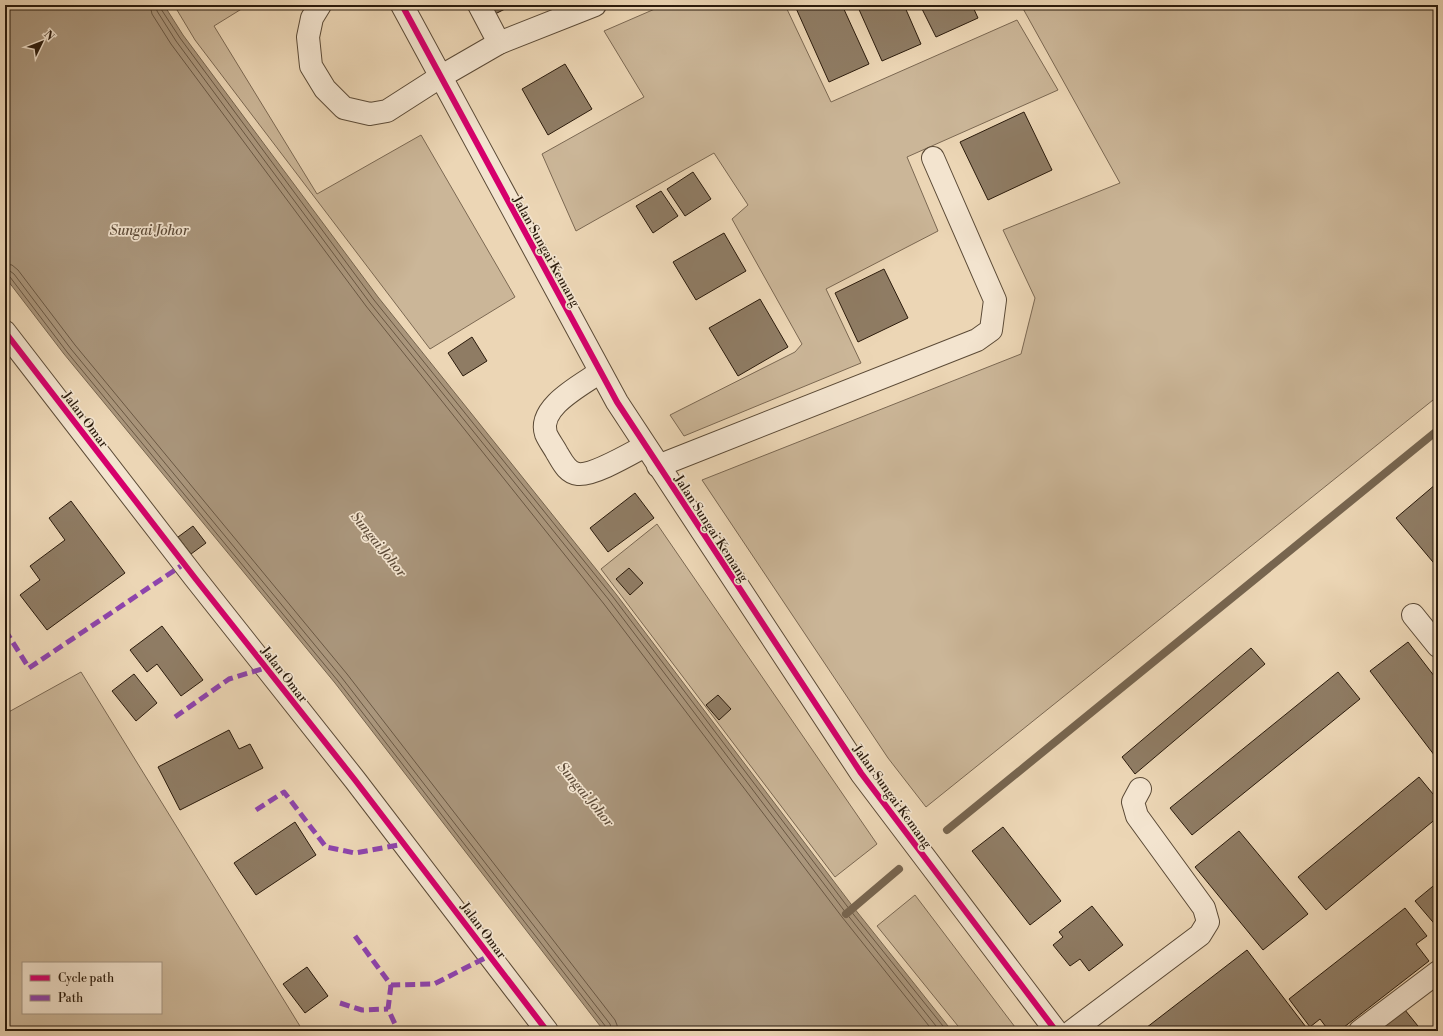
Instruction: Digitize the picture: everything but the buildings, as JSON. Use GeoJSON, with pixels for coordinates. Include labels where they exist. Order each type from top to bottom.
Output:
{"type":"FeatureCollection","features":[{"type":"Feature","properties":{"kind":"street"},"geometry":{"type":"LineString","coordinates":[[320,5],[312,18],[308,38],[311,66],[325,89],[344,108],[370,114],[387,111],[440,77],[499,43],[595,5]]}},
{"type":"Feature","properties":{"kind":"street","name":"Jalan Sungai Kemang"},"geometry":{"type":"LineString","coordinates":[[402,5],[600,372],[644,446],[861,773],[1056,1031]]}},
{"type":"Feature","properties":{"kind":"street"},"geometry":{"type":"LineString","coordinates":[[479,5],[499,43]]}},
{"type":"Feature","properties":{"kind":"street"},"geometry":{"type":"LineString","coordinates":[[658,466],[977,340],[991,330],[995,300],[933,158]]}},
{"type":"Feature","properties":{"kind":"street","name":"Jalan Omar"},"geometry":{"type":"LineString","coordinates":[[5,332],[195,578],[355,780],[540,1029]]}},
{"type":"Feature","properties":{"kind":"street"},"geometry":{"type":"LineString","coordinates":[[600,372],[566,395],[547,415],[545,423],[546,435],[569,471],[577,474],[592,472],[644,446]]}},
{"type":"Feature","properties":{"kind":"street"},"geometry":{"type":"LineString","coordinates":[[1413,616],[1438,646]]}},
{"type":"Feature","properties":{"kind":"street"},"geometry":{"type":"LineString","coordinates":[[1072,1031],[1200,934],[1208,922],[1204,908],[1137,816],[1133,802],[1140,789]]}},
{"type":"Feature","properties":{"kind":"street"},"geometry":{"type":"LineString","coordinates":[[1360,1031],[1438,972]]}},
{"type":"Feature","properties":{"kind":"shaded area"},"geometry":{"type":"Polygon","coordinates":[[[174,5],[248,5],[214,26],[317,194],[421,135],[515,297],[430,349],[195,40],[174,5]]]}},
{"type":"Feature","properties":{"kind":"shaded area"},"geometry":{"type":"Polygon","coordinates":[[[664,5],[785,5],[831,102],[1017,20],[1058,90],[907,157],[938,231],[826,289],[861,363],[684,436],[670,415],[795,352],[802,344],[732,219],[748,205],[714,153],[576,231],[542,154],[644,97],[604,31],[664,5]]]}},
{"type":"Feature","properties":{"kind":"shaded area"},"geometry":{"type":"Polygon","coordinates":[[[1021,5],[1438,5],[1438,396],[926,807],[888,758],[702,480],[1021,354],[1035,298],[1003,230],[1120,183],[1021,5]]]}},
{"type":"Feature","properties":{"kind":"shaded area"},"geometry":{"type":"Polygon","coordinates":[[[657,524],[877,844],[835,877],[601,569],[657,524]]]}},
{"type":"Feature","properties":{"kind":"shaded area"},"geometry":{"type":"Polygon","coordinates":[[[81,672],[303,1031],[5,1031],[5,714],[81,672]]]}},
{"type":"Feature","properties":{"kind":"shaded area"},"geometry":{"type":"Polygon","coordinates":[[[915,895],[1018,1031],[962,1031],[877,926],[915,895]]]}},
{"type":"Feature","properties":{"kind":"water","name":"Sungai Johor"},"geometry":{"type":"Polygon","coordinates":[[[5,5],[164,5],[183,35],[378,297],[616,594],[854,908],[952,1031],[604,1031],[335,683],[64,354],[5,277],[5,5]]]}},
{"type":"Feature","properties":{"kind":"waterway"},"geometry":{"type":"LineString","coordinates":[[947,830],[1438,430]]}},
{"type":"Feature","properties":{"kind":"waterway"},"geometry":{"type":"LineString","coordinates":[[846,914],[899,869]]}},
{"type":"Feature","properties":{"kind":"marked path"},"geometry":{"type":"LineString","coordinates":[[5,630],[29,668],[184,564]]}},
{"type":"Feature","properties":{"kind":"marked path"},"geometry":{"type":"LineString","coordinates":[[175,717],[229,679],[265,668]]}},
{"type":"Feature","properties":{"kind":"marked path"},"geometry":{"type":"LineString","coordinates":[[256,810],[284,792],[326,847],[355,853],[404,844]]}},
{"type":"Feature","properties":{"kind":"marked path"},"geometry":{"type":"LineString","coordinates":[[355,936],[391,985],[434,984],[489,956]]}},
{"type":"Feature","properties":{"kind":"marked path"},"geometry":{"type":"LineString","coordinates":[[391,985],[388,1009],[395,1024]]}},
{"type":"Feature","properties":{"kind":"marked path"},"geometry":{"type":"LineString","coordinates":[[340,1003],[362,1010],[388,1009]]}},
{"type":"Feature","properties":{"kind":"cycle path"},"geometry":{"type":"LineString","coordinates":[[402,5],[617,402],[861,773],[1056,1031]]}},
{"type":"Feature","properties":{"kind":"cycle path"},"geometry":{"type":"LineString","coordinates":[[5,332],[195,578],[355,780],[547,1031]]}}]}
